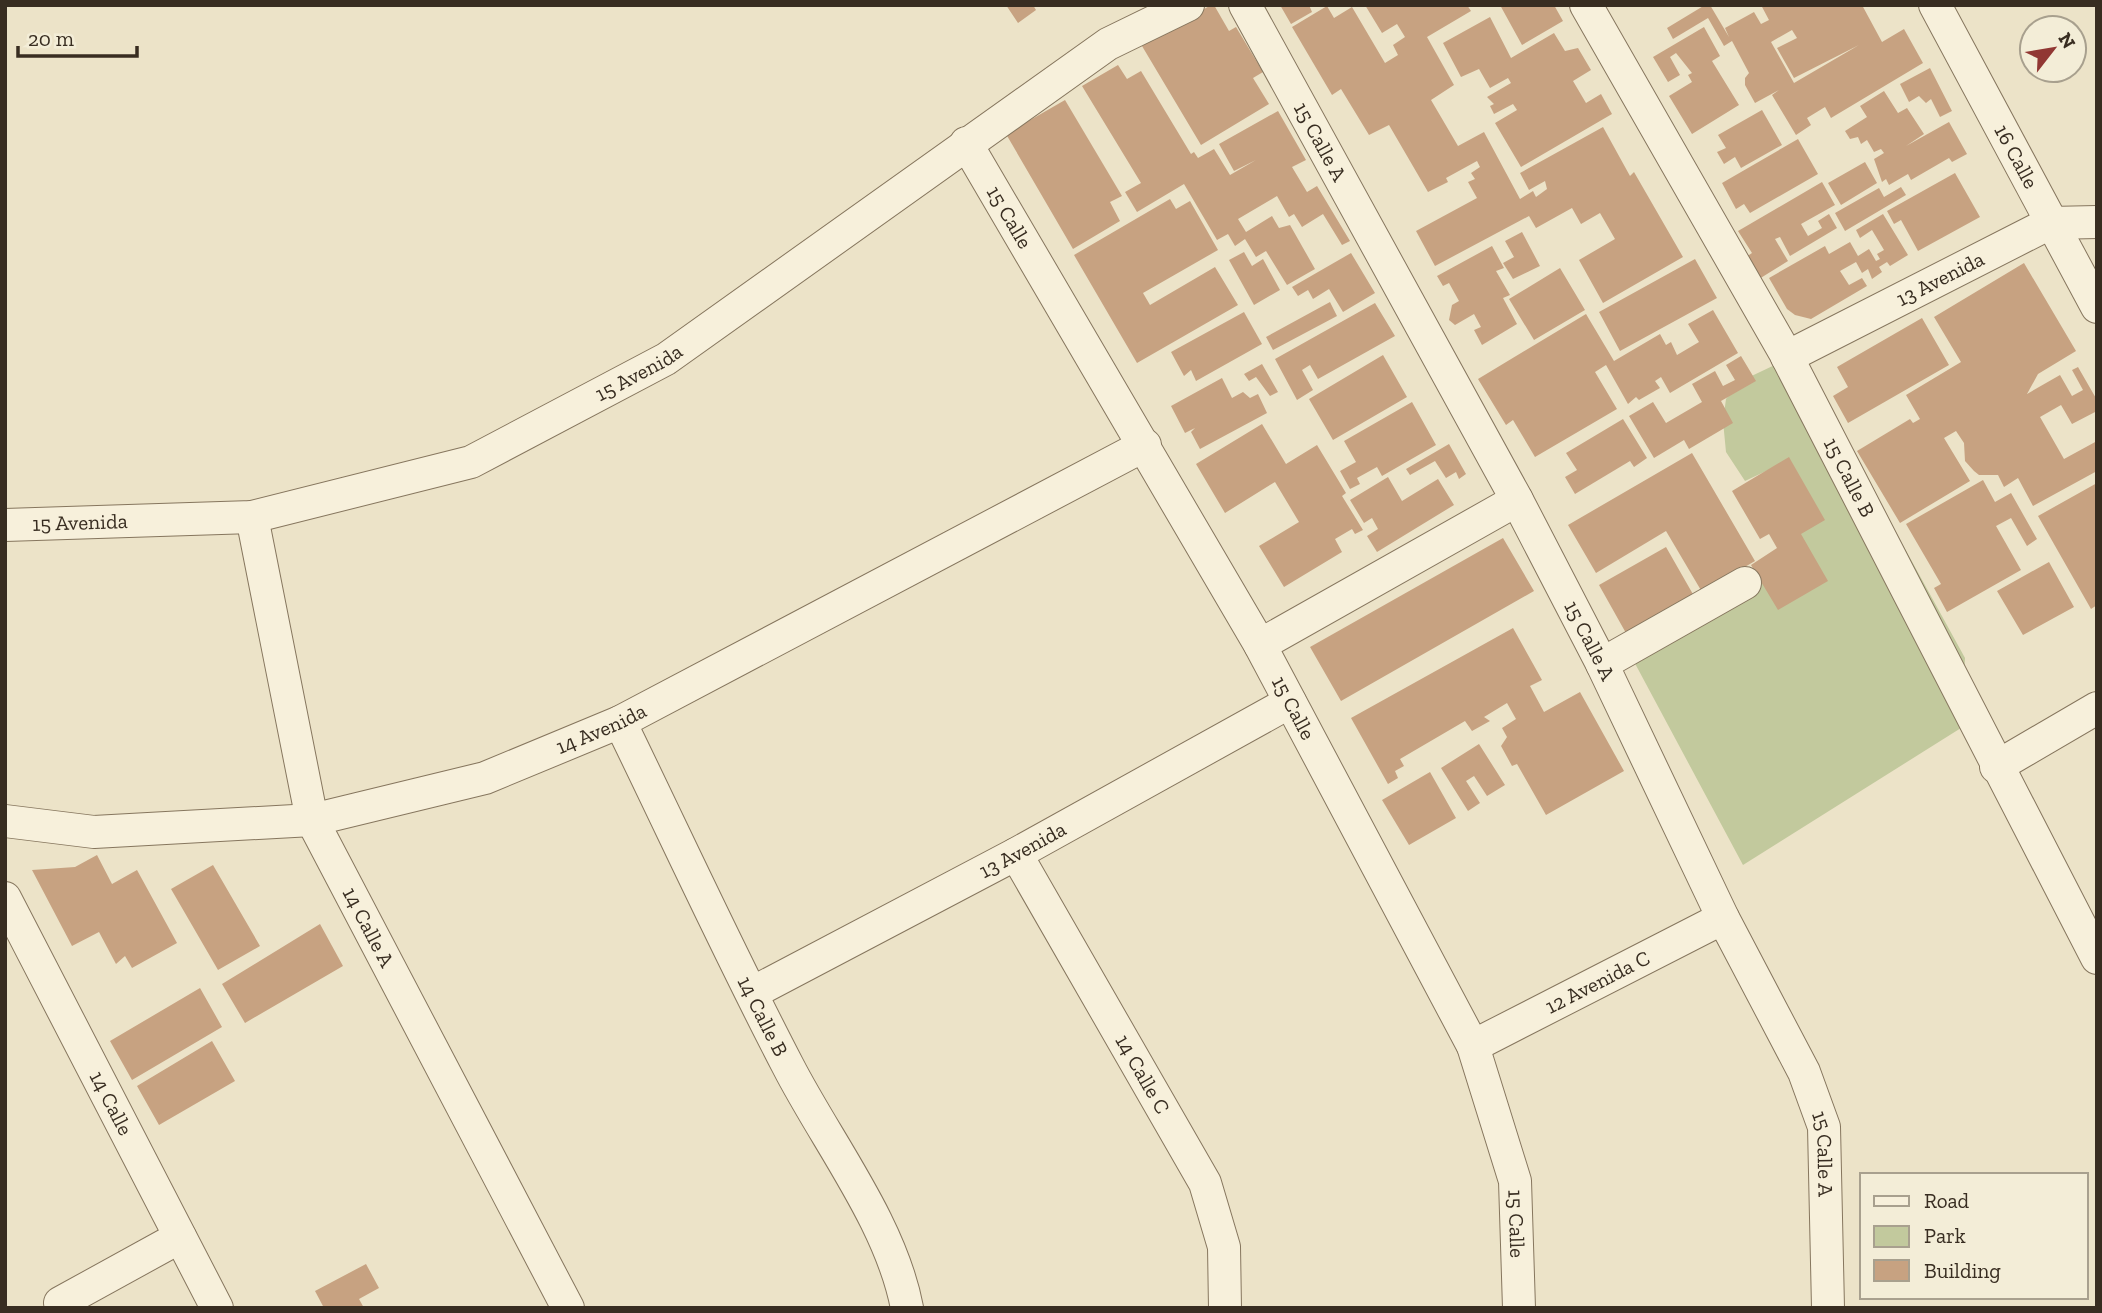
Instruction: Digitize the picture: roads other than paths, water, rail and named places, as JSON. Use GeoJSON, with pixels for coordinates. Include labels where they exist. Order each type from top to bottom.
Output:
{"type":"FeatureCollection","features":[{"type":"Feature","properties":{"kind":"street","name":"15 Avenida"},"geometry":{"type":"LineString","coordinates":[[5,525],[252,517],[471,462],[666,359],[1108,44],[1188,5]]}},
{"type":"Feature","properties":{"kind":"street","name":"15 Calle A"},"geometry":{"type":"LineString","coordinates":[[1245,5],[1517,500],[1602,664],[1723,918],[1804,1072],[1824,1127],[1828,1308]]}},
{"type":"Feature","properties":{"kind":"street","name":"15 Calle B"},"geometry":{"type":"LineString","coordinates":[[1586,5],[1787,357],[1996,767],[2097,958]]}},
{"type":"Feature","properties":{"kind":"street","name":"16 Calle"},"geometry":{"type":"LineString","coordinates":[[1935,5],[2097,307]]}},
{"type":"Feature","properties":{"kind":"street","name":"15 Calle"},"geometry":{"type":"LineString","coordinates":[[966,143],[1260,645],[1473,1046],[1515,1181],[1519,1308]]}},
{"type":"Feature","properties":{"kind":"street","name":"13 Avenida"},"geometry":{"type":"LineString","coordinates":[[1787,357],[2050,223],[2097,222]]}},
{"type":"Feature","properties":{"kind":"street","name":"14 Avenida"},"geometry":{"type":"LineString","coordinates":[[5,821],[94,832],[312,820],[485,778],[620,722],[1145,445]]}},
{"type":"Feature","properties":{"kind":"street"},"geometry":{"type":"LineString","coordinates":[[1260,645],[1517,500]]}},
{"type":"Feature","properties":{"kind":"street","name":"14 Calle A"},"geometry":{"type":"LineString","coordinates":[[252,517],[312,820],[568,1308]]}},
{"type":"Feature","properties":{"kind":"street"},"geometry":{"type":"LineString","coordinates":[[1602,664],[1745,583]]}},
{"type":"Feature","properties":{"kind":"street","name":"13 Avenida"},"geometry":{"type":"LineString","coordinates":[[752,993],[1016,854],[1290,702]]}},
{"type":"Feature","properties":{"kind":"street"},"geometry":{"type":"LineString","coordinates":[[1996,767],[2097,708]]}},
{"type":"Feature","properties":{"kind":"street","name":"14 Calle B"},"geometry":{"type":"LineString","coordinates":[[620,722],[788,1067],[877,1225],[903,1285],[907,1308]]}},
{"type":"Feature","properties":{"kind":"street","name":"14 Calle C"},"geometry":{"type":"LineString","coordinates":[[1016,854],[1205,1183],[1224,1247],[1225,1308]]}},
{"type":"Feature","properties":{"kind":"street","name":"14 Calle"},"geometry":{"type":"LineString","coordinates":[[5,898],[217,1308]]}},
{"type":"Feature","properties":{"kind":"street","name":"12 Avenida C"},"geometry":{"type":"LineString","coordinates":[[1473,1046],[1723,918]]}},
{"type":"Feature","properties":{"kind":"street"},"geometry":{"type":"LineString","coordinates":[[60,1303],[180,1237]]}}]}
